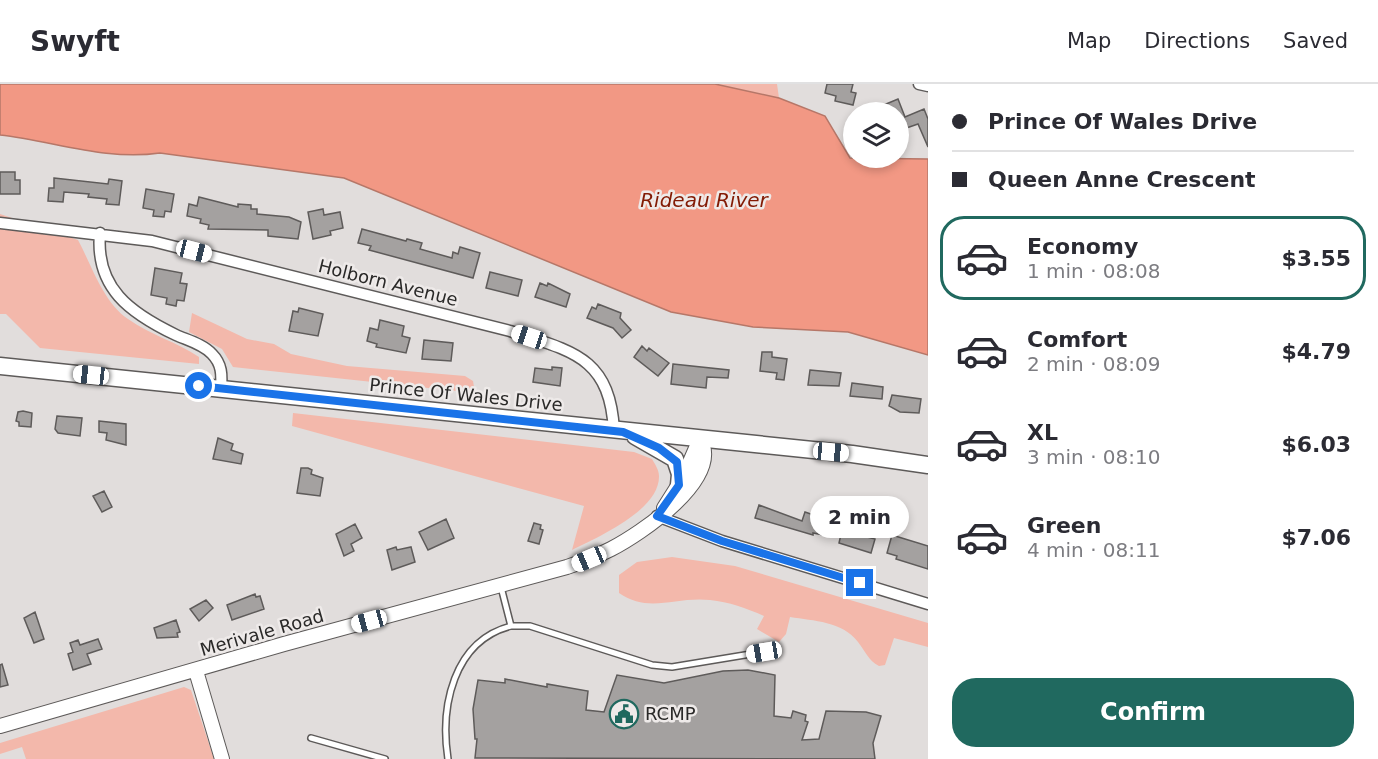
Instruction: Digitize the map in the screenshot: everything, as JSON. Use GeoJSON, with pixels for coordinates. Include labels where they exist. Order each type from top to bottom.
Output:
{"type":"FeatureCollection","features":[{"type":"Feature","properties":{"kind":"main road","name":"Prince Of Wales Drive"},"geometry":{"type":"LineString","coordinates":[[0,366],[852,454],[928,465]]}},
{"type":"Feature","properties":{"kind":"main road"},"geometry":{"type":"LineString","coordinates":[[618,431],[643,440],[675,459],[680,474],[679,485]]}},
{"type":"Feature","properties":{"kind":"main road","name":"Merivale Road"},"geometry":{"type":"LineString","coordinates":[[659,515],[679,485],[700,439]]}},
{"type":"Feature","properties":{"kind":"main road","name":"Merivale Road"},"geometry":{"type":"LineString","coordinates":[[0,726],[567,567],[610,550],[633,536],[685,495],[698,476],[705,458],[700,439]]}},
{"type":"Feature","properties":{"kind":"main road"},"geometry":{"type":"LineString","coordinates":[[196,671],[222,759]]}},
{"type":"Feature","properties":{"kind":"street"},"geometry":{"type":"LineString","coordinates":[[919,84],[928,86]]}},
{"type":"Feature","properties":{"kind":"street","name":"Holborn Avenue"},"geometry":{"type":"LineString","coordinates":[[0,223],[100,233],[152,241],[510,331],[568,350],[580,357],[599,375],[607,387],[618,431]]}},
{"type":"Feature","properties":{"kind":"street"},"geometry":{"type":"LineString","coordinates":[[100,233],[99,260],[118,297],[144,319],[211,353],[220,367],[220,388]]}},
{"type":"Feature","properties":{"kind":"street"},"geometry":{"type":"LineString","coordinates":[[659,515],[722,541],[928,604]]}},
{"type":"Feature","properties":{"kind":"lane"},"geometry":{"type":"LineString","coordinates":[[501,585],[511,626]]}},
{"type":"Feature","properties":{"kind":"lane"},"geometry":{"type":"LineString","coordinates":[[448,759],[446,738],[449,694],[463,660],[488,635],[511,626],[530,626],[625,659],[652,665],[672,667],[764,652]]}},
{"type":"Feature","properties":{"kind":"lane"},"geometry":{"type":"LineString","coordinates":[[311,738],[385,759]]}},
{"type":"Feature","properties":{"kind":"shaded area"},"geometry":{"type":"Polygon","coordinates":[[[715,84],[777,84],[779,98],[715,84]]]}},
{"type":"Feature","properties":{"kind":"shaded area"},"geometry":{"type":"Polygon","coordinates":[[[0,214],[78,240],[99,283],[119,312],[136,325],[199,357],[199,364],[40,348],[6,314],[0,314],[0,214]]]}},
{"type":"Feature","properties":{"kind":"shaded area"},"geometry":{"type":"Polygon","coordinates":[[[192,313],[247,339],[274,344],[291,354],[347,366],[465,376],[473,381],[475,393],[233,367],[222,349],[189,332],[192,313]]]}},
{"type":"Feature","properties":{"kind":"shaded area"},"geometry":{"type":"Polygon","coordinates":[[[293,413],[634,452],[652,459],[658,469],[657,488],[639,511],[626,521],[572,550],[584,506],[292,426],[293,413]]]}},
{"type":"Feature","properties":{"kind":"shaded area"},"geometry":{"type":"Polygon","coordinates":[[[672,557],[735,566],[928,623],[928,647],[894,638],[885,665],[879,666],[851,635],[827,623],[790,617],[786,634],[779,642],[757,629],[764,616],[737,606],[698,599],[663,603],[641,602],[619,593],[619,575],[637,562],[672,557]]]}},
{"type":"Feature","properties":{"kind":"shaded area"},"geometry":{"type":"Polygon","coordinates":[[[184,687],[191,690],[214,759],[26,759],[22,747],[0,754],[0,743],[184,687]]]}},
{"type":"Feature","properties":{"kind":"water","name":"Rideau River"},"geometry":{"type":"Polygon","coordinates":[[[0,84],[715,84],[779,98],[825,116],[843,146],[843,168],[909,168],[909,159],[928,159],[928,355],[848,332],[753,327],[671,312],[344,178],[160,153],[140,155],[99,152],[0,135],[0,84]]]}},
{"type":"Feature","properties":{"kind":"building"},"geometry":{"type":"Polygon","coordinates":[[[827,84],[853,84],[851,92],[856,93],[854,102],[843,103],[835,101],[836,96],[825,93],[827,84]]]}},
{"type":"Feature","properties":{"kind":"building"},"geometry":{"type":"Polygon","coordinates":[[[924,109],[928,119],[928,147],[918,124],[909,127],[909,115],[924,109]]]}},
{"type":"Feature","properties":{"kind":"building"},"geometry":{"type":"Polygon","coordinates":[[[0,172],[15,172],[15,180],[20,180],[20,194],[0,194],[0,172]]]}},
{"type":"Feature","properties":{"kind":"building"},"geometry":{"type":"Polygon","coordinates":[[[54,178],[108,184],[109,179],[122,181],[119,205],[106,204],[107,199],[88,197],[89,194],[64,192],[63,202],[48,201],[49,188],[54,188],[54,178]]]}},
{"type":"Feature","properties":{"kind":"building"},"geometry":{"type":"Polygon","coordinates":[[[146,189],[174,194],[171,212],[165,211],[164,217],[153,216],[154,210],[143,208],[146,189]]]}},
{"type":"Feature","properties":{"kind":"building"},"geometry":{"type":"Polygon","coordinates":[[[199,197],[238,207],[238,204],[251,205],[251,209],[257,209],[257,214],[289,217],[301,222],[298,239],[268,236],[268,230],[208,229],[209,225],[200,223],[201,219],[187,216],[189,204],[197,206],[199,197]]]}},
{"type":"Feature","properties":{"kind":"building"},"geometry":{"type":"Polygon","coordinates":[[[323,209],[324,215],[340,212],[343,228],[330,231],[331,235],[313,239],[308,212],[323,209]]]}},
{"type":"Feature","properties":{"kind":"building"},"geometry":{"type":"Polygon","coordinates":[[[362,229],[422,243],[420,249],[452,258],[453,252],[458,254],[460,247],[480,253],[473,278],[369,250],[371,246],[358,243],[362,229]]]}},
{"type":"Feature","properties":{"kind":"building"},"geometry":{"type":"Polygon","coordinates":[[[155,268],[182,273],[180,283],[187,284],[184,301],[177,300],[176,306],[166,304],[167,298],[151,295],[155,268]]]}},
{"type":"Feature","properties":{"kind":"building"},"geometry":{"type":"Polygon","coordinates":[[[490,272],[522,280],[518,296],[486,288],[490,272]]]}},
{"type":"Feature","properties":{"kind":"building"},"geometry":{"type":"Polygon","coordinates":[[[540,283],[547,286],[548,283],[570,294],[566,307],[535,297],[540,283]]]}},
{"type":"Feature","properties":{"kind":"building"},"geometry":{"type":"Polygon","coordinates":[[[598,304],[621,313],[620,318],[631,330],[622,338],[613,328],[587,318],[592,307],[596,309],[598,304]]]}},
{"type":"Feature","properties":{"kind":"building"},"geometry":{"type":"Polygon","coordinates":[[[299,308],[323,314],[318,336],[289,331],[293,311],[298,312],[299,308]]]}},
{"type":"Feature","properties":{"kind":"building"},"geometry":{"type":"Polygon","coordinates":[[[380,320],[404,326],[402,336],[410,338],[406,353],[376,347],[377,344],[367,341],[370,328],[378,330],[380,320]]]}},
{"type":"Feature","properties":{"kind":"building"},"geometry":{"type":"Polygon","coordinates":[[[424,340],[453,343],[451,361],[422,359],[424,340]]]}},
{"type":"Feature","properties":{"kind":"building"},"geometry":{"type":"Polygon","coordinates":[[[642,346],[647,351],[649,348],[669,363],[658,376],[634,357],[642,346]]]}},
{"type":"Feature","properties":{"kind":"building"},"geometry":{"type":"Polygon","coordinates":[[[762,352],[772,352],[772,357],[787,359],[784,380],[776,379],[777,373],[760,371],[762,352]]]}},
{"type":"Feature","properties":{"kind":"building"},"geometry":{"type":"Polygon","coordinates":[[[673,364],[729,370],[728,378],[707,377],[706,388],[671,384],[673,364]]]}},
{"type":"Feature","properties":{"kind":"building"},"geometry":{"type":"Polygon","coordinates":[[[552,367],[562,368],[560,386],[533,382],[535,368],[552,370],[552,367]]]}},
{"type":"Feature","properties":{"kind":"building"},"geometry":{"type":"Polygon","coordinates":[[[810,370],[841,373],[839,386],[808,385],[810,370]]]}},
{"type":"Feature","properties":{"kind":"building"},"geometry":{"type":"Polygon","coordinates":[[[852,383],[883,387],[882,399],[850,396],[852,383]]]}},
{"type":"Feature","properties":{"kind":"building"},"geometry":{"type":"Polygon","coordinates":[[[892,395],[921,399],[919,413],[900,412],[889,406],[892,395]]]}},
{"type":"Feature","properties":{"kind":"building"},"geometry":{"type":"Polygon","coordinates":[[[18,412],[32,413],[31,427],[19,426],[19,422],[16,421],[18,412]]]}},
{"type":"Feature","properties":{"kind":"building"},"geometry":{"type":"Polygon","coordinates":[[[57,416],[82,418],[80,436],[58,433],[55,429],[57,416]]]}},
{"type":"Feature","properties":{"kind":"building"},"geometry":{"type":"Polygon","coordinates":[[[99,421],[126,424],[126,445],[106,440],[107,433],[99,432],[99,421]]]}},
{"type":"Feature","properties":{"kind":"building"},"geometry":{"type":"Polygon","coordinates":[[[218,438],[233,444],[231,450],[243,454],[241,464],[213,459],[218,438]]]}},
{"type":"Feature","properties":{"kind":"building"},"geometry":{"type":"Polygon","coordinates":[[[301,468],[308,468],[312,470],[311,474],[323,478],[320,496],[297,493],[301,468]]]}},
{"type":"Feature","properties":{"kind":"building"},"geometry":{"type":"Polygon","coordinates":[[[104,491],[112,507],[102,512],[93,496],[104,491]]]}},
{"type":"Feature","properties":{"kind":"building"},"geometry":{"type":"Polygon","coordinates":[[[759,505],[802,521],[805,512],[828,520],[823,535],[813,533],[813,535],[755,518],[759,505]]]}},
{"type":"Feature","properties":{"kind":"building"},"geometry":{"type":"Polygon","coordinates":[[[446,519],[454,538],[428,550],[419,532],[446,519]]]}},
{"type":"Feature","properties":{"kind":"building"},"geometry":{"type":"Polygon","coordinates":[[[534,523],[541,525],[540,529],[543,530],[539,544],[528,541],[534,523]]]}},
{"type":"Feature","properties":{"kind":"building"},"geometry":{"type":"Polygon","coordinates":[[[355,524],[362,538],[351,544],[354,551],[344,556],[336,534],[355,524]]]}},
{"type":"Feature","properties":{"kind":"building"},"geometry":{"type":"Polygon","coordinates":[[[853,529],[860,531],[859,535],[875,539],[871,553],[839,543],[842,530],[852,532],[853,529]]]}},
{"type":"Feature","properties":{"kind":"building"},"geometry":{"type":"Polygon","coordinates":[[[892,535],[928,546],[928,569],[896,559],[897,556],[887,553],[892,535]]]}},
{"type":"Feature","properties":{"kind":"building"},"geometry":{"type":"Polygon","coordinates":[[[396,547],[397,550],[411,547],[415,562],[392,570],[387,550],[396,547]]]}},
{"type":"Feature","properties":{"kind":"building"},"geometry":{"type":"Polygon","coordinates":[[[255,594],[256,597],[260,596],[264,609],[232,620],[227,605],[255,594]]]}},
{"type":"Feature","properties":{"kind":"building"},"geometry":{"type":"Polygon","coordinates":[[[206,600],[213,608],[199,621],[190,609],[206,600]]]}},
{"type":"Feature","properties":{"kind":"building"},"geometry":{"type":"Polygon","coordinates":[[[35,612],[44,639],[34,643],[24,618],[35,612]]]}},
{"type":"Feature","properties":{"kind":"building"},"geometry":{"type":"Polygon","coordinates":[[[176,620],[180,632],[177,633],[178,637],[157,638],[154,628],[176,620]]]}},
{"type":"Feature","properties":{"kind":"building"},"geometry":{"type":"Polygon","coordinates":[[[98,639],[102,649],[87,654],[91,664],[73,670],[68,654],[73,652],[70,643],[78,640],[80,645],[98,639]]]}},
{"type":"Feature","properties":{"kind":"building"},"geometry":{"type":"Polygon","coordinates":[[[2,664],[8,685],[0,687],[0,665],[2,664]]]}},
{"type":"Feature","properties":{"kind":"building","name":"RCMP"},"geometry":{"type":"Polygon","coordinates":[[[748,670],[775,675],[774,716],[791,718],[793,711],[806,715],[805,721],[808,722],[802,740],[819,739],[826,711],[866,712],[881,716],[873,743],[875,759],[475,758],[477,739],[475,739],[473,709],[478,680],[505,683],[505,679],[547,687],[547,684],[588,691],[586,710],[604,712],[617,675],[664,683],[723,671],[748,670]]]}},
{"type":"Feature","properties":{"kind":"place","name":"RCMP"},"geometry":{"type":"Point","coordinates":[624,714]}},
{"type":"Feature","properties":{"kind":"route"},"geometry":{"type":"LineString","coordinates":[[199,386],[623,432],[659,448],[677,462],[680,474],[679,485],[662,513],[657,516],[722,541],[860,583]]}}]}
